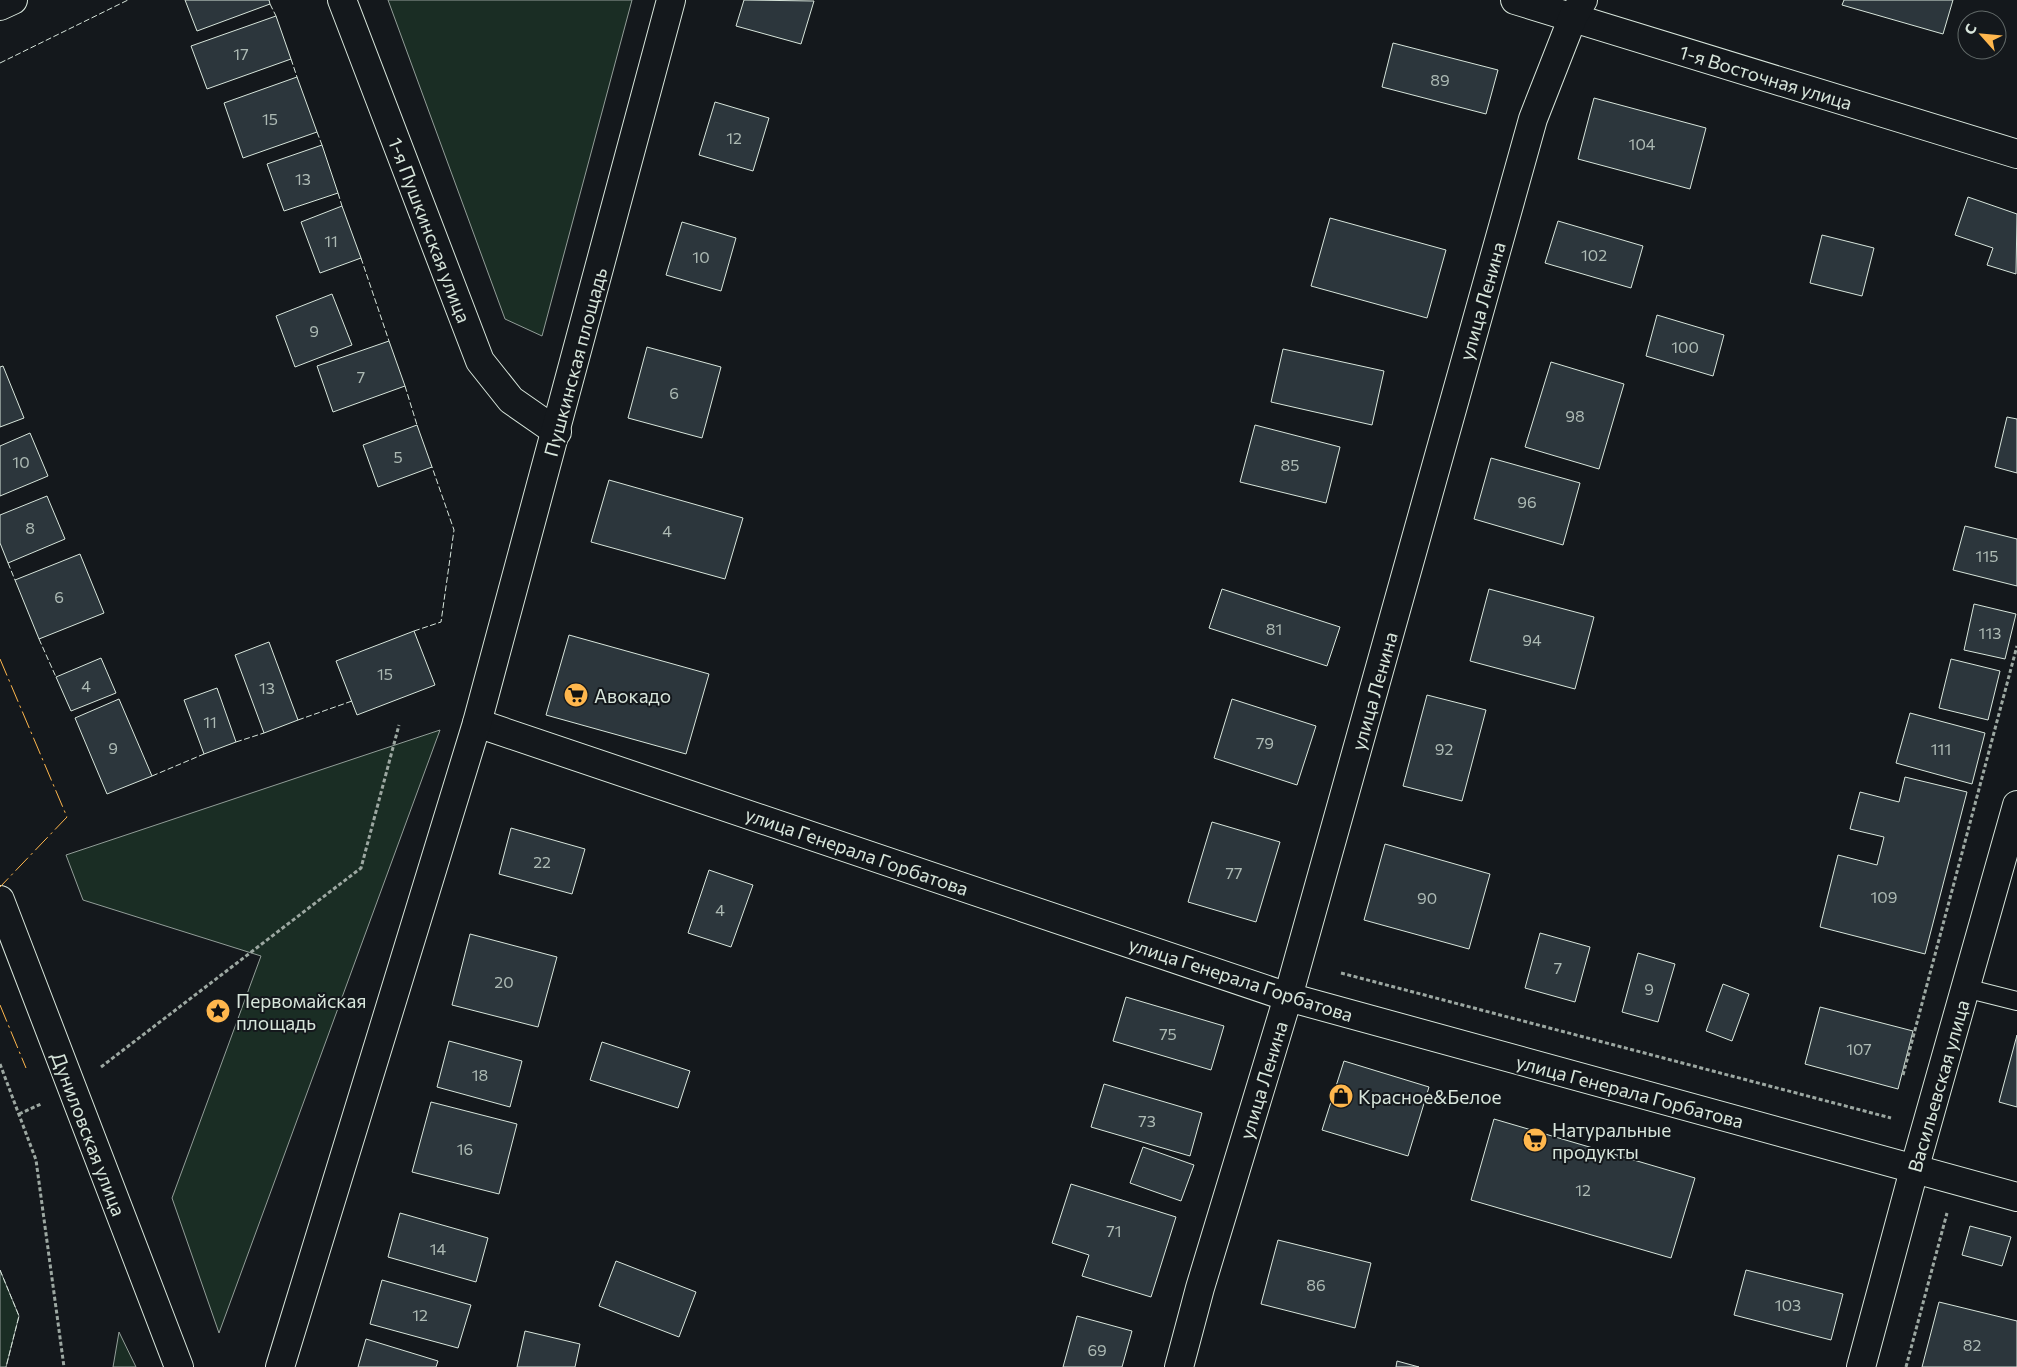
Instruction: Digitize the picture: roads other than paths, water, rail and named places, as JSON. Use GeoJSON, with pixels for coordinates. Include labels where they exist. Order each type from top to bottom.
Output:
{"type":"FeatureCollection","features":[{"type":"Feature","properties":{"kind":"main road"},"geometry":{"type":"LineString","coordinates":[[0,6],[13,0]]}},
{"type":"Feature","properties":{"kind":"main road","name":"1-я Пушкинская улица"},"geometry":{"type":"LineString","coordinates":[[342,0],[480,361],[512,400],[557,432]]}},
{"type":"Feature","properties":{"kind":"main road","name":"Пушкинская площадь"},"geometry":{"type":"LineString","coordinates":[[477,723],[557,432],[671,0]]}},
{"type":"Feature","properties":{"kind":"main road","name":"1-я Восточная улица"},"geometry":{"type":"LineString","coordinates":[[1515,0],[1578,8],[2017,154]]}},
{"type":"Feature","properties":{"kind":"main road","name":"улица Ленина"},"geometry":{"type":"LineString","coordinates":[[1179,1367],[1200,1288],[1288,996],[1533,119],[1578,8]]}},
{"type":"Feature","properties":{"kind":"main road"},"geometry":{"type":"LineString","coordinates":[[280,1367],[477,723]]}},
{"type":"Feature","properties":{"kind":"main road","name":"улица Генерала Горбатова"},"geometry":{"type":"LineString","coordinates":[[477,723],[1288,996],[2017,1197]]}},
{"type":"Feature","properties":{"kind":"main road","name":"Васильевская улица"},"geometry":{"type":"LineString","coordinates":[[1861,1367],[1914,1170],[2017,805]]}},
{"type":"Feature","properties":{"kind":"main road","name":"Дуниловская улица"},"geometry":{"type":"LineString","coordinates":[[0,900],[179,1367]]}},
{"type":"Feature","properties":{"kind":"lane"},"geometry":{"type":"LineString","coordinates":[[1966,988],[2017,1001]]}},
{"type":"Feature","properties":{"kind":"place","name":"Авокадо"},"geometry":{"type":"Point","coordinates":[576,695]}},
{"type":"Feature","properties":{"kind":"place","name":"Первомайская площадь"},"geometry":{"type":"Point","coordinates":[218,1011]}},
{"type":"Feature","properties":{"kind":"place","name":"Красное&Белое"},"geometry":{"type":"Point","coordinates":[1341,1096]}},
{"type":"Feature","properties":{"kind":"place","name":"Натуральные продукты"},"geometry":{"type":"Point","coordinates":[1535,1140]}}]}
